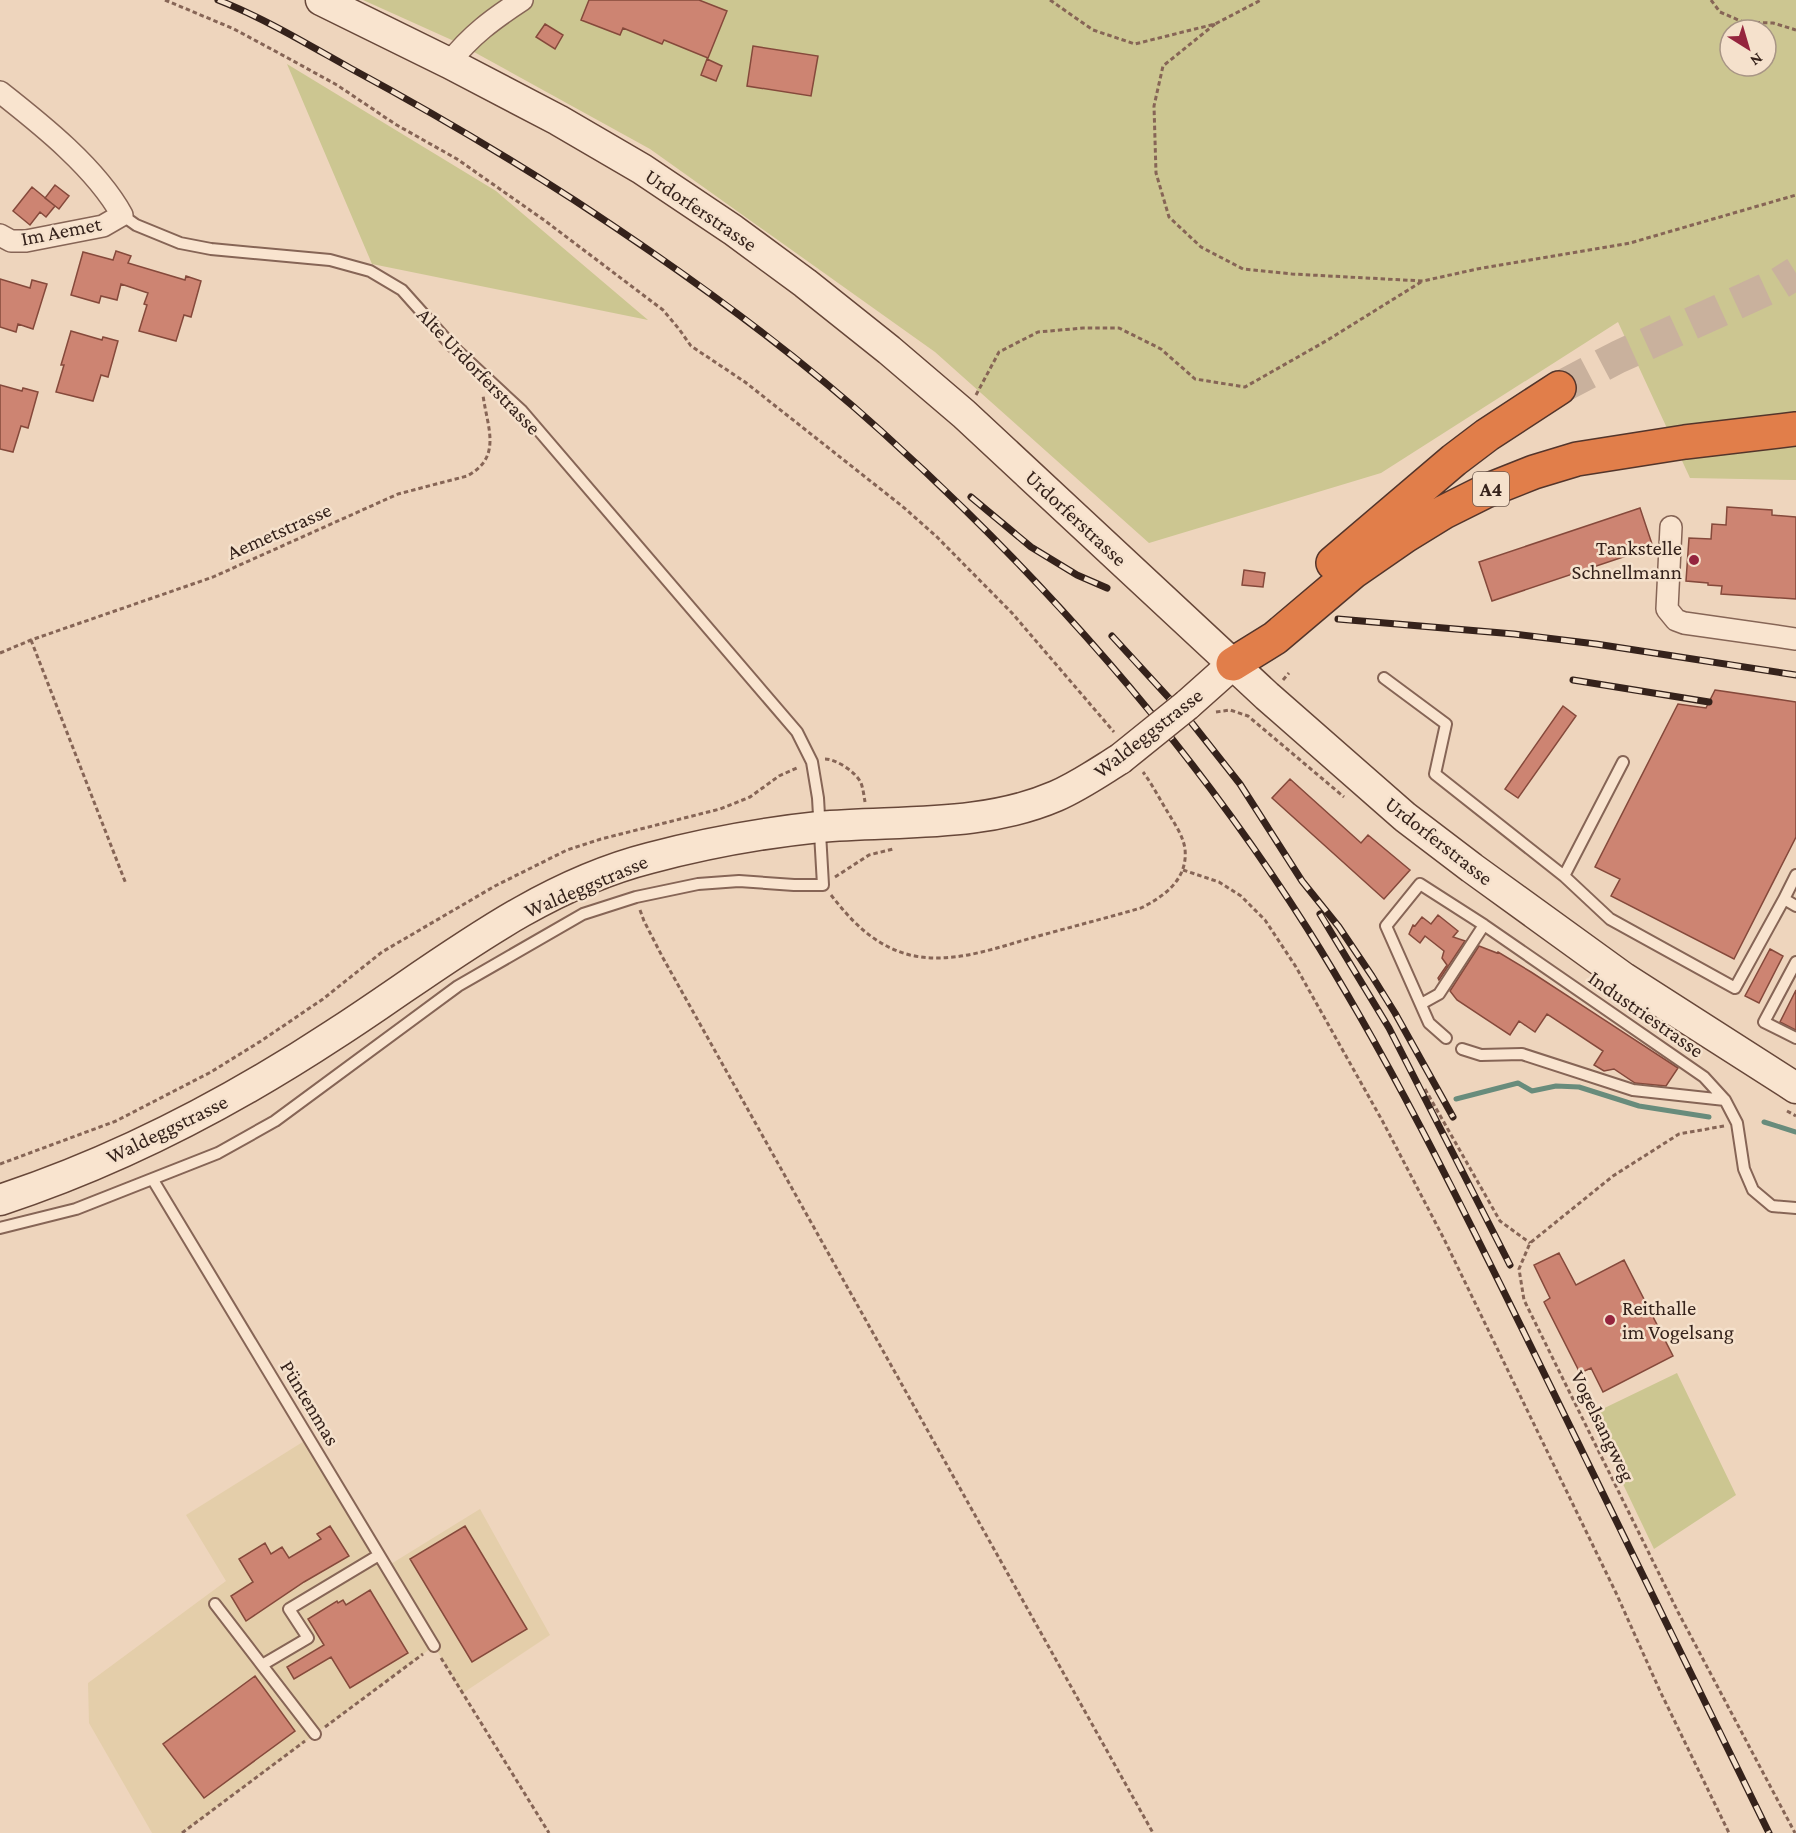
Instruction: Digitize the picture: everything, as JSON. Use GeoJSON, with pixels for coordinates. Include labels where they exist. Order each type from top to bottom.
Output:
{"type":"FeatureCollection","features":[{"type":"Feature","properties":{"kind":"highway","name":"A4"},"geometry":{"type":"LineString","coordinates":[[1233,664],[1262,623],[1454,460],[1487,435],[1559,388]]}},
{"type":"Feature","properties":{"kind":"highway","name":"A4"},"geometry":{"type":"LineString","coordinates":[[1233,664],[1275,638],[1353,572],[1405,536],[1444,512],[1486,491],[1534,472],[1577,459],[1685,442],[1796,429]]}},
{"type":"Feature","properties":{"kind":"main road","name":"Urdorferstrasse"},"geometry":{"type":"LineString","coordinates":[[321,0],[449,63],[567,125],[642,169],[690,200],[814,291],[889,350],[964,414],[1233,664],[1405,817],[1624,978],[1796,1088]]}},
{"type":"Feature","properties":{"kind":"main road","name":"Waldeggstrasse"},"geometry":{"type":"LineString","coordinates":[[0,1200],[65,1177],[112,1157],[229,1099],[336,1034],[518,913],[562,891],[646,859],[722,841],[819,827],[922,822],[989,815],[1054,797],[1085,782],[1127,756],[1233,664]]}},
{"type":"Feature","properties":{"kind":"street"},"geometry":{"type":"LineString","coordinates":[[449,63],[477,32],[522,0]]}},
{"type":"Feature","properties":{"kind":"street","name":"Alte Urdorferstrasse"},"geometry":{"type":"LineString","coordinates":[[0,92],[33,118],[75,158],[111,195],[122,215]]}},
{"type":"Feature","properties":{"kind":"street","name":"Im Aemet"},"geometry":{"type":"LineString","coordinates":[[4,242],[26,241],[103,226],[122,215]]}},
{"type":"Feature","properties":{"kind":"street"},"geometry":{"type":"LineString","coordinates":[[1671,527],[1667,609],[1676,620],[1796,639]]}},
{"type":"Feature","properties":{"kind":"lane","name":"Alte Urdorferstrasse"},"geometry":{"type":"LineString","coordinates":[[122,215],[136,225],[180,243],[211,249],[330,260],[370,271],[402,290],[452,346],[522,411],[797,732],[812,762],[818,798],[823,885]]}},
{"type":"Feature","properties":{"kind":"lane"},"geometry":{"type":"LineString","coordinates":[[1384,678],[1446,724],[1435,774],[1564,876],[1610,918],[1735,988],[1796,875]]}},
{"type":"Feature","properties":{"kind":"lane"},"geometry":{"type":"LineString","coordinates":[[1564,876],[1623,762]]}},
{"type":"Feature","properties":{"kind":"lane"},"geometry":{"type":"LineString","coordinates":[[0,1228],[76,1209],[218,1153],[275,1120],[458,987],[583,914],[636,897],[698,884],[739,881],[823,885]]}},
{"type":"Feature","properties":{"kind":"lane","name":"Industriestrasse"},"geometry":{"type":"LineString","coordinates":[[1421,1004],[1386,926],[1420,884],[1484,925],[1704,1077],[1725,1100],[1737,1123],[1744,1169],[1753,1190],[1772,1206],[1796,1208]]}},
{"type":"Feature","properties":{"kind":"lane"},"geometry":{"type":"LineString","coordinates":[[1784,899],[1796,906]]}},
{"type":"Feature","properties":{"kind":"lane"},"geometry":{"type":"LineString","coordinates":[[1446,1038],[1429,1023],[1421,1004],[1439,994],[1484,925]]}},
{"type":"Feature","properties":{"kind":"lane"},"geometry":{"type":"LineString","coordinates":[[1796,962],[1764,1022],[1796,1038]]}},
{"type":"Feature","properties":{"kind":"lane"},"geometry":{"type":"LineString","coordinates":[[1462,1049],[1481,1055],[1522,1054],[1633,1090],[1725,1100]]}},
{"type":"Feature","properties":{"kind":"lane","name":"Püntenmas"},"geometry":{"type":"LineString","coordinates":[[153,1180],[434,1646]]}},
{"type":"Feature","properties":{"kind":"lane"},"geometry":{"type":"LineString","coordinates":[[262,1665],[308,1638],[289,1609],[379,1555]]}},
{"type":"Feature","properties":{"kind":"lane"},"geometry":{"type":"LineString","coordinates":[[215,1604],[315,1734]]}},
{"type":"Feature","properties":{"kind":"path"},"geometry":{"type":"LineString","coordinates":[[165,0],[234,29],[286,57],[457,159],[544,220],[663,310],[691,346],[746,382],[902,506],[936,536],[1012,613],[1127,756],[1179,831],[1185,849],[1183,870],[1174,886],[1155,901],[1141,908],[980,952],[943,958],[910,955],[866,933],[851,920],[823,885]]}},
{"type":"Feature","properties":{"kind":"path"},"geometry":{"type":"LineString","coordinates":[[1050,0],[1093,30],[1135,45],[1215,24]]}},
{"type":"Feature","properties":{"kind":"path"},"geometry":{"type":"LineString","coordinates":[[1261,0],[1215,24],[1163,66],[1154,105],[1156,173],[1169,217],[1201,247],[1242,269],[1423,281],[1477,269],[1630,243],[1796,195]]}},
{"type":"Feature","properties":{"kind":"path"},"geometry":{"type":"LineString","coordinates":[[1711,0],[1720,12],[1743,22],[1773,23],[1796,30]]}},
{"type":"Feature","properties":{"kind":"path"},"geometry":{"type":"LineString","coordinates":[[964,414],[999,352],[1038,332],[1119,328],[1161,349],[1196,379],[1245,387],[1326,341],[1423,281]]}},
{"type":"Feature","properties":{"kind":"path","name":"Aemetstrasse"},"geometry":{"type":"LineString","coordinates":[[0,653],[31,640],[213,577],[398,494],[467,476],[477,471],[490,448],[491,434],[482,391],[489,379]]}},
{"type":"Feature","properties":{"kind":"path"},"geometry":{"type":"LineString","coordinates":[[31,640],[126,884]]}},
{"type":"Feature","properties":{"kind":"path"},"geometry":{"type":"LineString","coordinates":[[812,762],[828,758],[841,763],[860,781],[865,803],[869,855]]}},
{"type":"Feature","properties":{"kind":"path"},"geometry":{"type":"LineString","coordinates":[[1183,870],[1219,882],[1241,896],[1265,920],[1296,967],[1383,1122],[1444,1239],[1617,1595],[1660,1691],[1729,1833]]}},
{"type":"Feature","properties":{"kind":"path"},"geometry":{"type":"LineString","coordinates":[[636,897],[644,921],[663,958],[1154,1833]]}},
{"type":"Feature","properties":{"kind":"path"},"geometry":{"type":"LineString","coordinates":[[0,1164],[116,1121],[161,1099],[251,1048],[323,999]]}},
{"type":"Feature","properties":{"kind":"path"},"geometry":{"type":"LineString","coordinates":[[1425,1089],[1500,1221],[1530,1243],[1613,1176],[1679,1134],[1737,1123]]}},
{"type":"Feature","properties":{"kind":"path","name":"Vogelsangweg"},"geometry":{"type":"LineString","coordinates":[[1530,1243],[1520,1269],[1524,1300],[1678,1612],[1795,1833]]}},
{"type":"Feature","properties":{"kind":"path"},"geometry":{"type":"LineString","coordinates":[[434,1646],[549,1833]]}},
{"type":"Feature","properties":{"kind":"shaded area"},"geometry":{"type":"Polygon","coordinates":[[[363,0],[1796,0],[1796,480],[1690,478],[1618,322],[1381,473],[1149,543],[935,352],[650,149],[454,41],[363,0]]]}},
{"type":"Feature","properties":{"kind":"shaded area"},"geometry":{"type":"Polygon","coordinates":[[[287,64],[496,191],[648,320],[372,264],[287,64]]]}},
{"type":"Feature","properties":{"kind":"shaded area"},"geometry":{"type":"Polygon","coordinates":[[[1677,1373],[1736,1495],[1654,1549],[1590,1415],[1677,1373]]]}},
{"type":"Feature","properties":{"kind":"shaded area"},"geometry":{"type":"Polygon","coordinates":[[[309,1438],[386,1567],[480,1509],[550,1635],[463,1693],[434,1646],[182,1833],[152,1833],[89,1723],[88,1683],[226,1581],[186,1515],[309,1438]]]}},
{"type":"Feature","properties":{"kind":"building"},"geometry":{"type":"Polygon","coordinates":[[[589,0],[699,0],[727,11],[708,58],[664,40],[662,44],[623,28],[620,35],[581,20],[589,0]]]}},
{"type":"Feature","properties":{"kind":"building"},"geometry":{"type":"Polygon","coordinates":[[[545,24],[563,35],[555,49],[536,37],[545,24]]]}},
{"type":"Feature","properties":{"kind":"building"},"geometry":{"type":"Polygon","coordinates":[[[753,46],[818,56],[811,96],[747,86],[753,46]]]}},
{"type":"Feature","properties":{"kind":"building"},"geometry":{"type":"Polygon","coordinates":[[[707,59],[722,66],[716,81],[701,75],[707,59]]]}},
{"type":"Feature","properties":{"kind":"building"},"geometry":{"type":"Polygon","coordinates":[[[55,185],[69,196],[59,209],[45,198],[55,185]]]}},
{"type":"Feature","properties":{"kind":"building"},"geometry":{"type":"Polygon","coordinates":[[[32,187],[55,206],[46,217],[40,212],[30,225],[13,211],[32,187]]]}},
{"type":"Feature","properties":{"kind":"building"},"geometry":{"type":"Polygon","coordinates":[[[116,251],[131,256],[128,263],[185,280],[186,276],[201,281],[191,317],[184,315],[176,341],[139,331],[148,293],[121,284],[117,300],[101,296],[99,303],[71,295],[83,252],[113,260],[116,251]]]}},
{"type":"Feature","properties":{"kind":"building"},"geometry":{"type":"Polygon","coordinates":[[[0,279],[30,288],[32,280],[47,284],[33,329],[18,324],[16,332],[0,327],[0,279]]]}},
{"type":"Feature","properties":{"kind":"building"},"geometry":{"type":"Polygon","coordinates":[[[71,331],[102,340],[103,337],[118,341],[108,377],[101,375],[93,401],[56,392],[71,331]]]}},
{"type":"Feature","properties":{"kind":"building"},"geometry":{"type":"Polygon","coordinates":[[[0,385],[22,391],[23,388],[38,392],[28,428],[21,426],[13,452],[0,449],[0,385]]]}},
{"type":"Feature","properties":{"kind":"building"},"geometry":{"type":"Polygon","coordinates":[[[1727,507],[1772,510],[1772,515],[1796,517],[1796,599],[1721,594],[1722,586],[1686,581],[1689,538],[1711,539],[1712,524],[1726,525],[1727,507]]]}},
{"type":"Feature","properties":{"kind":"building"},"geometry":{"type":"Polygon","coordinates":[[[1640,508],[1653,547],[1492,601],[1479,562],[1640,508]]]}},
{"type":"Feature","properties":{"kind":"building"},"geometry":{"type":"Polygon","coordinates":[[[1244,570],[1265,573],[1263,587],[1242,585],[1244,570]]]}},
{"type":"Feature","properties":{"kind":"building"},"geometry":{"type":"Polygon","coordinates":[[[1715,690],[1796,702],[1796,837],[1734,959],[1611,896],[1620,879],[1595,867],[1678,704],[1706,708],[1715,690]]]}},
{"type":"Feature","properties":{"kind":"building"},"geometry":{"type":"Polygon","coordinates":[[[1563,706],[1576,716],[1518,798],[1505,789],[1563,706]]]}},
{"type":"Feature","properties":{"kind":"building"},"geometry":{"type":"Polygon","coordinates":[[[1290,779],[1361,843],[1368,835],[1410,870],[1384,899],[1272,798],[1290,779]]]}},
{"type":"Feature","properties":{"kind":"building"},"geometry":{"type":"Polygon","coordinates":[[[1438,915],[1458,931],[1453,937],[1465,941],[1439,980],[1438,978],[1447,965],[1442,958],[1444,951],[1425,936],[1420,943],[1409,934],[1413,925],[1415,926],[1422,917],[1431,924],[1438,915]]]}},
{"type":"Feature","properties":{"kind":"building"},"geometry":{"type":"Polygon","coordinates":[[[1479,946],[1498,952],[1531,972],[1678,1068],[1666,1086],[1635,1083],[1614,1069],[1604,1071],[1594,1065],[1603,1051],[1547,1014],[1535,1032],[1519,1021],[1510,1035],[1457,1000],[1450,991],[1479,946]]]}},
{"type":"Feature","properties":{"kind":"building"},"geometry":{"type":"Polygon","coordinates":[[[1770,949],[1783,956],[1759,1003],[1745,996],[1770,949]]]}},
{"type":"Feature","properties":{"kind":"building"},"geometry":{"type":"Polygon","coordinates":[[[1796,990],[1796,1030],[1780,1022],[1796,990]]]}},
{"type":"Feature","properties":{"kind":"building","name":"Reithalle im Vogelsang"},"geometry":{"type":"Polygon","coordinates":[[[1559,1253],[1576,1285],[1624,1260],[1673,1356],[1603,1392],[1591,1368],[1580,1373],[1544,1302],[1550,1298],[1534,1265],[1559,1253]]]}},
{"type":"Feature","properties":{"kind":"building"},"geometry":{"type":"Polygon","coordinates":[[[330,1526],[349,1556],[304,1582],[246,1621],[231,1596],[253,1582],[239,1559],[265,1543],[271,1554],[282,1547],[289,1558],[321,1539],[317,1534],[330,1526]]]}},
{"type":"Feature","properties":{"kind":"building"},"geometry":{"type":"Polygon","coordinates":[[[465,1526],[527,1629],[472,1662],[410,1559],[465,1526]]]}},
{"type":"Feature","properties":{"kind":"building"},"geometry":{"type":"Polygon","coordinates":[[[370,1590],[408,1653],[350,1688],[331,1657],[294,1679],[287,1667],[324,1645],[308,1619],[337,1601],[338,1603],[343,1600],[346,1605],[370,1590]]]}},
{"type":"Feature","properties":{"kind":"building"},"geometry":{"type":"Polygon","coordinates":[[[255,1676],[295,1731],[204,1798],[163,1744],[255,1676]]]}},
{"type":"Feature","properties":{"kind":"waterway"},"geometry":{"type":"LineString","coordinates":[[1456,1099],[1518,1083],[1532,1091],[1556,1086],[1579,1087],[1639,1106],[1709,1117]]}},
{"type":"Feature","properties":{"kind":"waterway"},"geometry":{"type":"LineString","coordinates":[[1764,1122],[1796,1132]]}},
{"type":"Feature","properties":{"kind":"tunnel"},"geometry":{"type":"LineString","coordinates":[[1559,388],[1618,357],[1780,283],[1796,273]]}},
{"type":"Feature","properties":{"kind":"railway"},"geometry":{"type":"LineString","coordinates":[[218,0],[285,32],[491,148],[614,226],[732,310],[845,399],[941,487],[999,544],[1111,665],[1164,728],[1262,860],[1307,928],[1370,1035],[1485,1254],[1769,1833]]}},
{"type":"Feature","properties":{"kind":"railway"},"geometry":{"type":"LineString","coordinates":[[971,497],[1031,547],[1077,575],[1107,588]]}},
{"type":"Feature","properties":{"kind":"railway"},"geometry":{"type":"LineString","coordinates":[[1338,619],[1514,634],[1596,644],[1796,675]]}},
{"type":"Feature","properties":{"kind":"railway"},"geometry":{"type":"LineString","coordinates":[[1112,636],[1191,722],[1240,784],[1302,881],[1339,927],[1372,976],[1453,1117]]}},
{"type":"Feature","properties":{"kind":"railway"},"geometry":{"type":"LineString","coordinates":[[1573,680],[1709,702]]}},
{"type":"Feature","properties":{"kind":"railway"},"geometry":{"type":"LineString","coordinates":[[1320,914],[1389,1028],[1510,1265]]}},
{"type":"Feature","properties":{"kind":"place","name":"Tankstelle Schnellmann"},"geometry":{"type":"Point","coordinates":[1694,560]}},
{"type":"Feature","properties":{"kind":"place","name":"Reithalle im Vogelsang"},"geometry":{"type":"Point","coordinates":[1610,1320]}}]}
